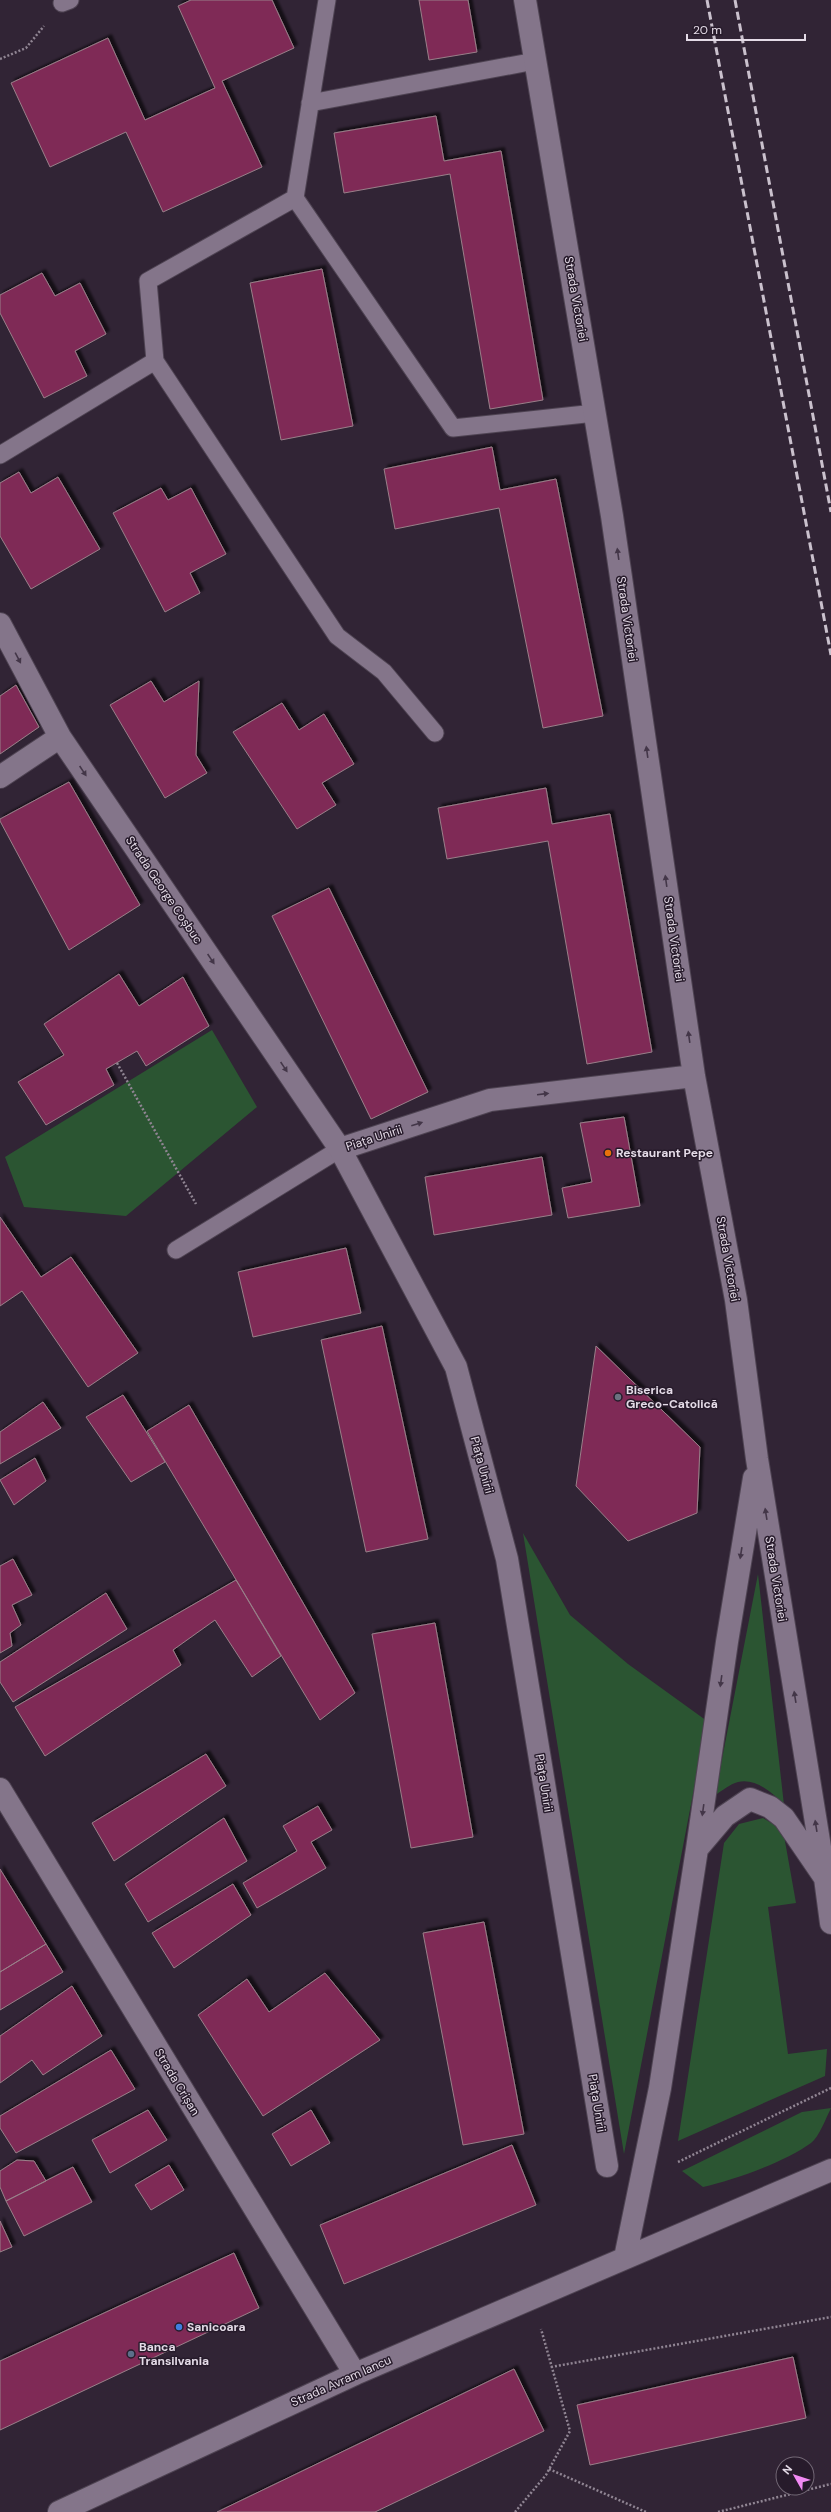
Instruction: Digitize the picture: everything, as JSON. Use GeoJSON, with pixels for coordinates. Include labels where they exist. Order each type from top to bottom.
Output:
{"type":"FeatureCollection","features":[{"type":"Feature","properties":{"kind":"street","name":"Strada Victoriei"},"geometry":{"type":"LineString","coordinates":[[525,0],[595,413],[694,1076],[736,1300],[757,1459],[831,1923]]}},
{"type":"Feature","properties":{"kind":"street","name":"Strada George Coșbuc"},"geometry":{"type":"LineString","coordinates":[[0,624],[60,737],[340,1149]]}},
{"type":"Feature","properties":{"kind":"street"},"geometry":{"type":"LineString","coordinates":[[0,777],[60,737]]}},
{"type":"Feature","properties":{"kind":"street","name":"Piața Unirii"},"geometry":{"type":"LineString","coordinates":[[607,2166],[507,1559],[456,1366],[340,1149],[490,1100],[694,1076]]}},
{"type":"Feature","properties":{"kind":"street"},"geometry":{"type":"LineString","coordinates":[[625,2258],[660,2088],[727,1642],[757,1459]]}},
{"type":"Feature","properties":{"kind":"street","name":"Strada Crișan"},"geometry":{"type":"LineString","coordinates":[[0,1789],[355,2374]]}},
{"type":"Feature","properties":{"kind":"street"},"geometry":{"type":"LineString","coordinates":[[697,1849],[725,1816],[750,1799],[770,1807],[784,1818],[824,1878]]}},
{"type":"Feature","properties":{"kind":"street","name":"Strada Avram Iancu"},"geometry":{"type":"LineString","coordinates":[[59,2512],[355,2374],[831,2170]]}},
{"type":"Feature","properties":{"kind":"lane"},"geometry":{"type":"LineString","coordinates":[[327,0],[295,198],[453,428],[595,413]]}},
{"type":"Feature","properties":{"kind":"lane"},"geometry":{"type":"LineString","coordinates":[[310,103],[535,61]]}},
{"type":"Feature","properties":{"kind":"lane"},"geometry":{"type":"LineString","coordinates":[[295,198],[148,282],[155,361],[337,636],[384,672],[435,733]]}},
{"type":"Feature","properties":{"kind":"lane"},"geometry":{"type":"LineString","coordinates":[[0,455],[155,361]]}},
{"type":"Feature","properties":{"kind":"lane"},"geometry":{"type":"LineString","coordinates":[[176,1250],[340,1149]]}},
{"type":"Feature","properties":{"kind":"path"},"geometry":{"type":"LineString","coordinates":[[0,59],[26,48],[66,1]]}},
{"type":"Feature","properties":{"kind":"path"},"geometry":{"type":"LineString","coordinates":[[117,1063],[210,1229]]}},
{"type":"Feature","properties":{"kind":"path"},"geometry":{"type":"LineString","coordinates":[[642,2180],[831,2088]]}},
{"type":"Feature","properties":{"kind":"path"},"geometry":{"type":"LineString","coordinates":[[515,2512],[549,2469],[570,2431],[532,2298]]}},
{"type":"Feature","properties":{"kind":"path"},"geometry":{"type":"LineString","coordinates":[[551,2367],[831,2316]]}},
{"type":"Feature","properties":{"kind":"path"},"geometry":{"type":"LineString","coordinates":[[549,2469],[646,2512]]}},
{"type":"Feature","properties":{"kind":"path"},"geometry":{"type":"LineString","coordinates":[[718,2512],[831,2484]]}},
{"type":"Feature","properties":{"kind":"green space"},"geometry":{"type":"Polygon","coordinates":[[[212,1030],[257,1107],[126,1216],[24,1207],[5,1157],[212,1030]]]}},
{"type":"Feature","properties":{"kind":"green space"},"geometry":{"type":"Polygon","coordinates":[[[523,1533],[570,1615],[628,1664],[707,1721],[624,2154],[523,1533]]]}},
{"type":"Feature","properties":{"kind":"green space"},"geometry":{"type":"Polygon","coordinates":[[[758,1574],[784,1805],[769,1791],[758,1784],[745,1781],[735,1783],[715,1795],[758,1574]]]}},
{"type":"Feature","properties":{"kind":"green space"},"geometry":{"type":"Polygon","coordinates":[[[763,1818],[783,1830],[796,1903],[768,1907],[788,2054],[827,2049],[825,2076],[678,2141],[724,1843],[739,1824],[763,1818]]]}},
{"type":"Feature","properties":{"kind":"green space"},"geometry":{"type":"Polygon","coordinates":[[[831,2108],[820,2132],[811,2143],[788,2157],[759,2170],[703,2187],[682,2171],[802,2112],[831,2108]]]}},
{"type":"Feature","properties":{"kind":"building"},"geometry":{"type":"Polygon","coordinates":[[[191,0],[272,0],[294,48],[222,81],[262,167],[163,212],[126,132],[50,167],[11,83],[108,38],[145,120],[215,88],[178,6],[191,0]]]}},
{"type":"Feature","properties":{"kind":"building"},"geometry":{"type":"Polygon","coordinates":[[[419,0],[468,0],[477,52],[429,60],[419,0]]]}},
{"type":"Feature","properties":{"kind":"building"},"geometry":{"type":"Polygon","coordinates":[[[436,116],[444,161],[501,151],[543,400],[490,409],[450,174],[344,193],[334,133],[436,116]]]}},
{"type":"Feature","properties":{"kind":"building"},"geometry":{"type":"Polygon","coordinates":[[[322,269],[353,426],[281,440],[250,283],[322,269]]]}},
{"type":"Feature","properties":{"kind":"building"},"geometry":{"type":"Polygon","coordinates":[[[42,273],[55,296],[80,283],[106,334],[75,351],[87,376],[44,398],[0,313],[0,295],[42,273]]]}},
{"type":"Feature","properties":{"kind":"building"},"geometry":{"type":"Polygon","coordinates":[[[492,447],[500,490],[556,479],[603,716],[543,728],[499,508],[395,529],[384,469],[492,447]]]}},
{"type":"Feature","properties":{"kind":"building"},"geometry":{"type":"Polygon","coordinates":[[[19,472],[31,493],[58,477],[100,549],[31,589],[0,536],[0,483],[19,472]]]}},
{"type":"Feature","properties":{"kind":"building"},"geometry":{"type":"Polygon","coordinates":[[[161,488],[168,500],[191,488],[226,554],[190,573],[200,593],[165,612],[113,513],[161,488]]]}},
{"type":"Feature","properties":{"kind":"building"},"geometry":{"type":"Polygon","coordinates":[[[151,681],[164,702],[199,681],[196,755],[207,773],[165,798],[110,705],[151,681]]]}},
{"type":"Feature","properties":{"kind":"building"},"geometry":{"type":"Polygon","coordinates":[[[16,685],[39,727],[0,754],[0,696],[16,685]]]}},
{"type":"Feature","properties":{"kind":"building"},"geometry":{"type":"Polygon","coordinates":[[[282,703],[299,730],[324,714],[354,764],[322,783],[336,805],[297,829],[233,732],[282,703]]]}},
{"type":"Feature","properties":{"kind":"building"},"geometry":{"type":"Polygon","coordinates":[[[69,782],[140,905],[69,950],[0,819],[69,782]]]}},
{"type":"Feature","properties":{"kind":"building"},"geometry":{"type":"Polygon","coordinates":[[[546,788],[552,824],[610,814],[652,1052],[587,1064],[548,841],[447,859],[438,808],[546,788]]]}},
{"type":"Feature","properties":{"kind":"building"},"geometry":{"type":"Polygon","coordinates":[[[329,888],[428,1092],[371,1119],[272,916],[329,888]]]}},
{"type":"Feature","properties":{"kind":"building"},"geometry":{"type":"Polygon","coordinates":[[[119,974],[139,1006],[183,977],[209,1026],[146,1066],[137,1051],[106,1069],[114,1085],[46,1125],[18,1082],[64,1055],[44,1024],[119,974]]]}},
{"type":"Feature","properties":{"kind":"building","name":"Restaurant Pepe"},"geometry":{"type":"Polygon","coordinates":[[[624,1117],[640,1206],[568,1218],[562,1188],[592,1182],[580,1123],[624,1117]]]}},
{"type":"Feature","properties":{"kind":"building"},"geometry":{"type":"Polygon","coordinates":[[[542,1157],[552,1215],[434,1235],[425,1177],[542,1157]]]}},
{"type":"Feature","properties":{"kind":"building"},"geometry":{"type":"Polygon","coordinates":[[[0,1217],[41,1277],[71,1257],[138,1353],[88,1387],[22,1291],[0,1306],[0,1217]]]}},
{"type":"Feature","properties":{"kind":"building"},"geometry":{"type":"Polygon","coordinates":[[[346,1248],[361,1313],[253,1337],[238,1272],[346,1248]]]}},
{"type":"Feature","properties":{"kind":"building"},"geometry":{"type":"Polygon","coordinates":[[[382,1326],[428,1539],[366,1552],[321,1340],[382,1326]]]}},
{"type":"Feature","properties":{"kind":"building","name":"Biserica Greco-Catolică"},"geometry":{"type":"Polygon","coordinates":[[[596,1346],[700,1447],[697,1513],[628,1541],[576,1486],[596,1346]]]}},
{"type":"Feature","properties":{"kind":"building"},"geometry":{"type":"Polygon","coordinates":[[[123,1395],[165,1462],[131,1482],[86,1417],[123,1395]]]}},
{"type":"Feature","properties":{"kind":"building"},"geometry":{"type":"Polygon","coordinates":[[[43,1402],[61,1428],[0,1464],[0,1432],[43,1402]]]}},
{"type":"Feature","properties":{"kind":"building"},"geometry":{"type":"Polygon","coordinates":[[[189,1405],[355,1693],[320,1720],[147,1431],[189,1405]]]}},
{"type":"Feature","properties":{"kind":"building"},"geometry":{"type":"Polygon","coordinates":[[[35,1458],[46,1481],[14,1505],[0,1480],[35,1458]]]}},
{"type":"Feature","properties":{"kind":"building"},"geometry":{"type":"Polygon","coordinates":[[[13,1559],[32,1595],[12,1605],[21,1625],[10,1633],[12,1646],[0,1653],[0,1566],[13,1559]]]}},
{"type":"Feature","properties":{"kind":"building"},"geometry":{"type":"Polygon","coordinates":[[[236,1580],[281,1656],[252,1677],[215,1620],[173,1650],[181,1665],[45,1756],[15,1707],[236,1580]]]}},
{"type":"Feature","properties":{"kind":"building"},"geometry":{"type":"Polygon","coordinates":[[[106,1593],[127,1629],[13,1702],[0,1682],[0,1662],[106,1593]]]}},
{"type":"Feature","properties":{"kind":"building"},"geometry":{"type":"Polygon","coordinates":[[[435,1623],[473,1837],[411,1848],[372,1634],[435,1623]]]}},
{"type":"Feature","properties":{"kind":"building"},"geometry":{"type":"Polygon","coordinates":[[[206,1754],[226,1786],[114,1861],[92,1823],[206,1754]]]}},
{"type":"Feature","properties":{"kind":"building"},"geometry":{"type":"Polygon","coordinates":[[[318,1806],[332,1830],[311,1842],[326,1868],[257,1908],[243,1883],[297,1851],[283,1826],[318,1806]]]}},
{"type":"Feature","properties":{"kind":"building"},"geometry":{"type":"Polygon","coordinates":[[[224,1818],[247,1861],[148,1922],[125,1884],[224,1818]]]}},
{"type":"Feature","properties":{"kind":"building"},"geometry":{"type":"Polygon","coordinates":[[[0,1869],[46,1944],[0,1972],[0,1869]]]}},
{"type":"Feature","properties":{"kind":"building"},"geometry":{"type":"Polygon","coordinates":[[[233,1884],[251,1915],[174,1968],[152,1933],[233,1884]]]}},
{"type":"Feature","properties":{"kind":"building"},"geometry":{"type":"Polygon","coordinates":[[[484,1922],[524,2134],[463,2145],[423,1933],[484,1922]]]}},
{"type":"Feature","properties":{"kind":"building"},"geometry":{"type":"Polygon","coordinates":[[[46,1944],[63,1972],[0,2010],[0,1972],[46,1944]]]}},
{"type":"Feature","properties":{"kind":"building"},"geometry":{"type":"Polygon","coordinates":[[[325,1973],[380,2040],[263,2116],[198,2015],[247,1979],[269,2012],[325,1973]]]}},
{"type":"Feature","properties":{"kind":"building"},"geometry":{"type":"Polygon","coordinates":[[[72,1986],[102,2036],[43,2075],[32,2060],[0,2083],[0,2036],[72,1986]]]}},
{"type":"Feature","properties":{"kind":"building"},"geometry":{"type":"Polygon","coordinates":[[[111,2050],[135,2089],[16,2153],[0,2128],[0,2116],[111,2050]]]}},
{"type":"Feature","properties":{"kind":"building"},"geometry":{"type":"Polygon","coordinates":[[[148,2110],[167,2140],[110,2173],[92,2140],[148,2110]]]}},
{"type":"Feature","properties":{"kind":"building"},"geometry":{"type":"Polygon","coordinates":[[[311,2110],[330,2143],[291,2166],[272,2134],[311,2110]]]}},
{"type":"Feature","properties":{"kind":"building"},"geometry":{"type":"Polygon","coordinates":[[[512,2145],[536,2205],[344,2284],[320,2225],[512,2145]]]}},
{"type":"Feature","properties":{"kind":"building"},"geometry":{"type":"Polygon","coordinates":[[[17,2160],[34,2161],[46,2181],[6,2201],[0,2187],[0,2171],[17,2160]]]}},
{"type":"Feature","properties":{"kind":"building"},"geometry":{"type":"Polygon","coordinates":[[[169,2165],[184,2190],[151,2210],[135,2185],[169,2165]]]}},
{"type":"Feature","properties":{"kind":"building"},"geometry":{"type":"Polygon","coordinates":[[[73,2167],[92,2202],[24,2236],[6,2201],[73,2167]]]}},
{"type":"Feature","properties":{"kind":"building"},"geometry":{"type":"Polygon","coordinates":[[[0,2221],[12,2247],[0,2252],[0,2221]]]}},
{"type":"Feature","properties":{"kind":"building"},"geometry":{"type":"Polygon","coordinates":[[[234,2253],[259,2308],[0,2430],[0,2361],[234,2253]]]}},
{"type":"Feature","properties":{"kind":"building"},"geometry":{"type":"Polygon","coordinates":[[[793,2357],[806,2418],[590,2465],[577,2405],[793,2357]]]}},
{"type":"Feature","properties":{"kind":"building"},"geometry":{"type":"Polygon","coordinates":[[[514,2369],[544,2431],[375,2512],[217,2512],[514,2369]]]}},
{"type":"Feature","properties":{"kind":"railway"},"geometry":{"type":"LineString","coordinates":[[707,0],[831,655]]}},
{"type":"Feature","properties":{"kind":"railway"},"geometry":{"type":"LineString","coordinates":[[735,0],[831,512]]}},
{"type":"Feature","properties":{"kind":"place","name":"Restaurant Pepe"},"geometry":{"type":"Point","coordinates":[608,1153]}},
{"type":"Feature","properties":{"kind":"place","name":"Biserica Greco-Catolică"},"geometry":{"type":"Point","coordinates":[618,1397]}},
{"type":"Feature","properties":{"kind":"place","name":"Sanicoara"},"geometry":{"type":"Point","coordinates":[179,2327]}},
{"type":"Feature","properties":{"kind":"place","name":"Banca Transilvania"},"geometry":{"type":"Point","coordinates":[131,2354]}}]}
